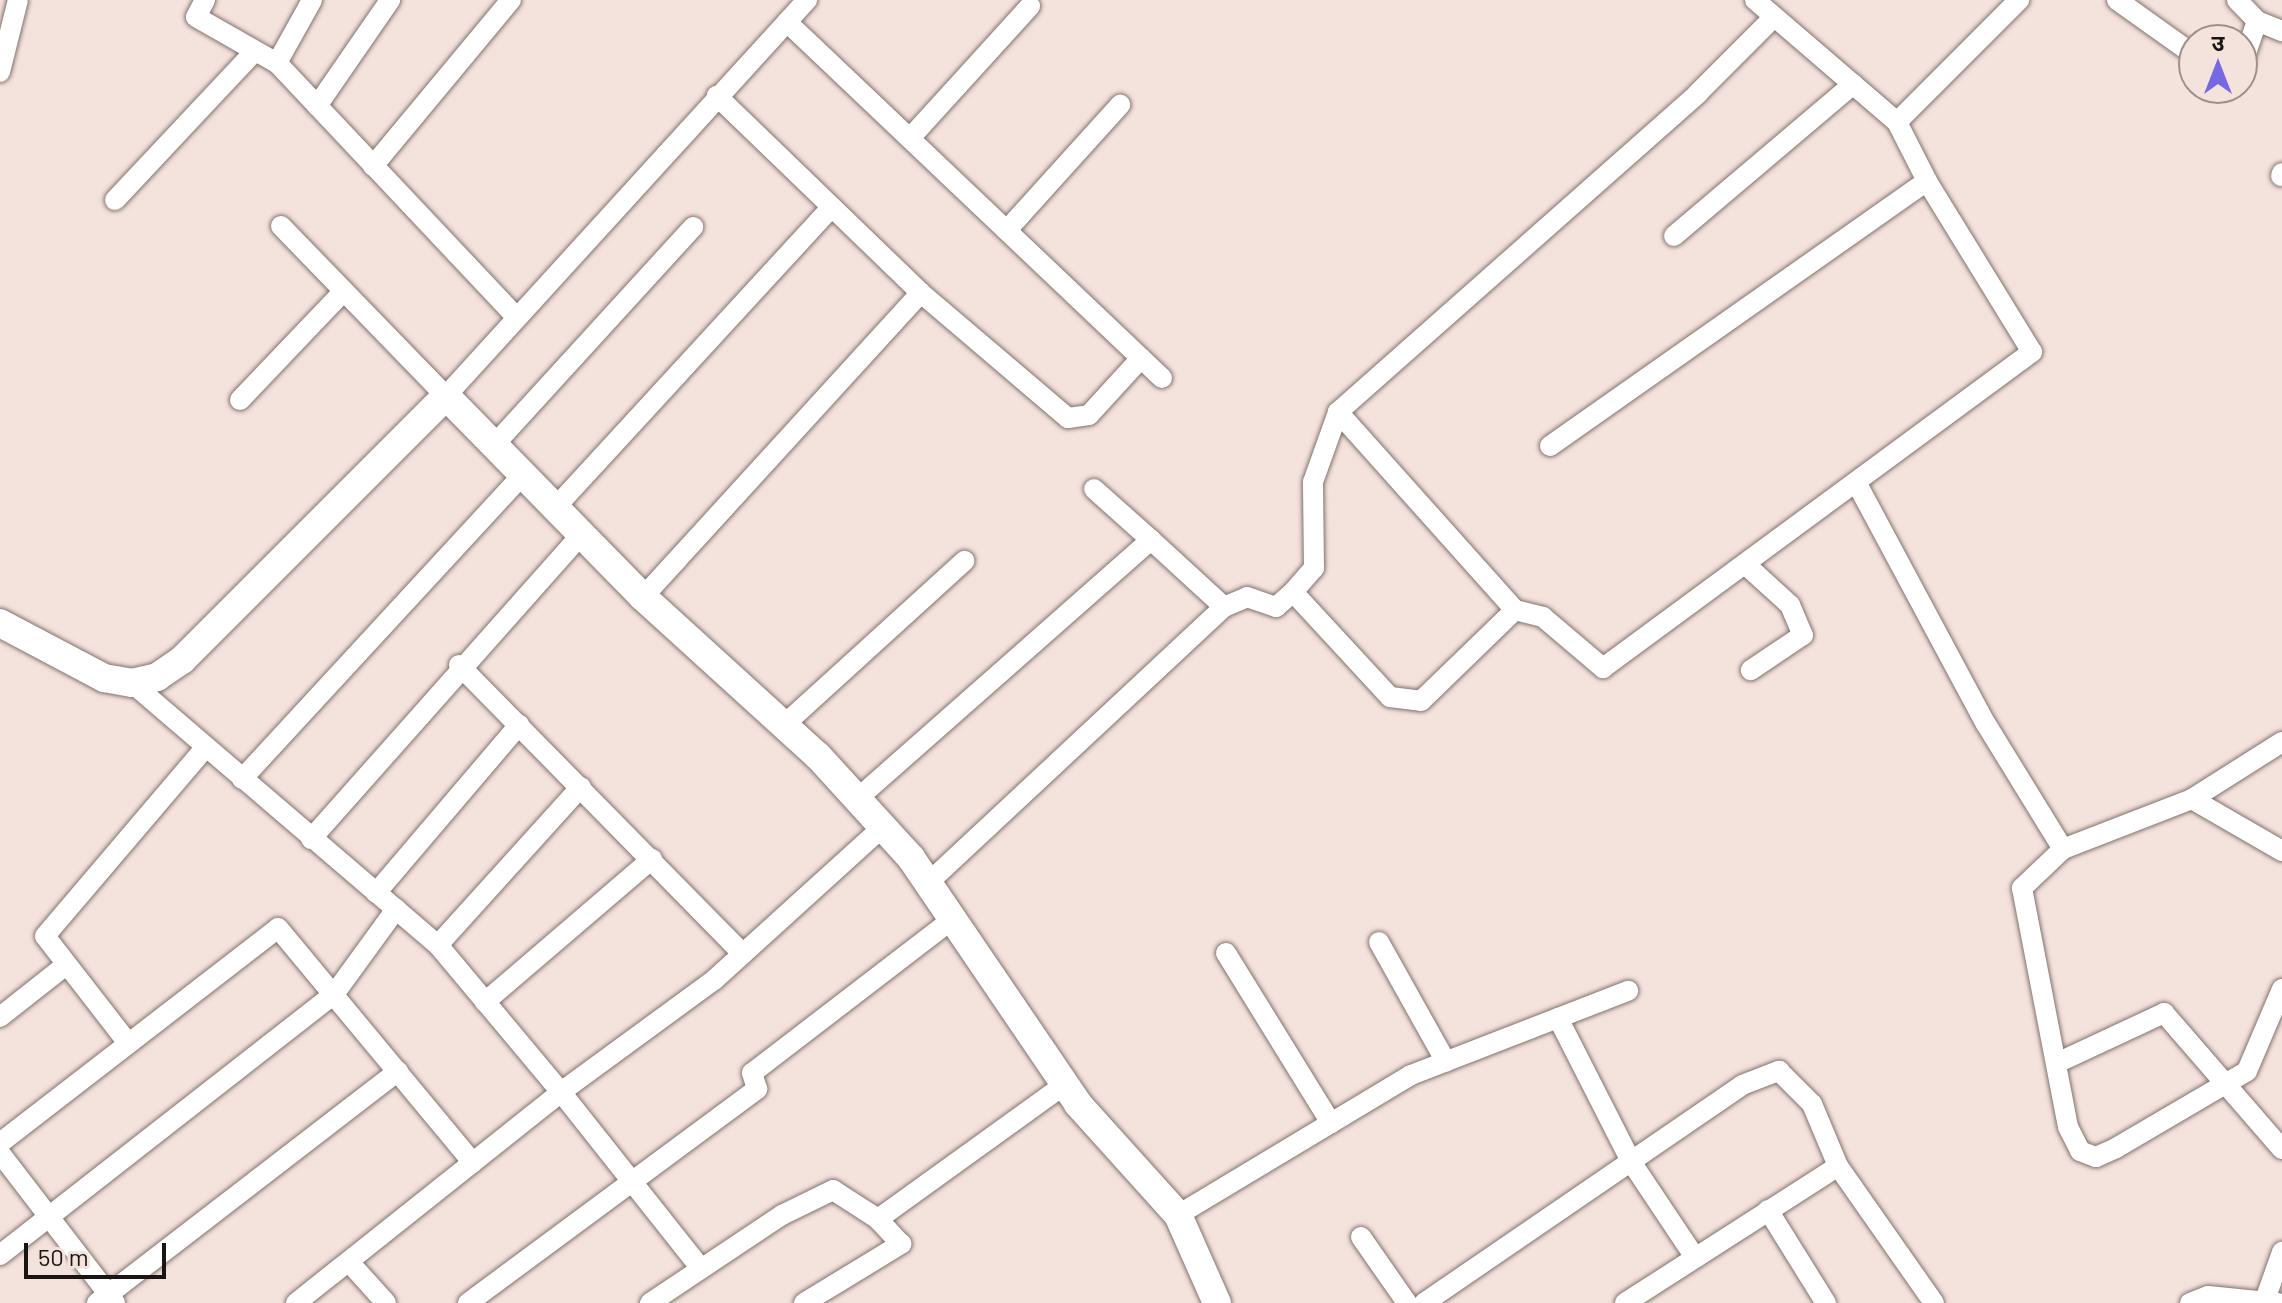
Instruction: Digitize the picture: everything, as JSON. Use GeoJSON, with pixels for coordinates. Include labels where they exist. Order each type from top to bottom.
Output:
{"type":"FeatureCollection","features":[{"type":"Feature","properties":{"kind":"street"},"geometry":{"type":"LineString","coordinates":[[0,72],[18,0]]}},
{"type":"Feature","properties":{"kind":"street"},"geometry":{"type":"LineString","coordinates":[[205,0],[196,17],[277,63],[516,317]]}},
{"type":"Feature","properties":{"kind":"street"},"geometry":{"type":"LineString","coordinates":[[277,63],[312,0]]}},
{"type":"Feature","properties":{"kind":"street"},"geometry":{"type":"LineString","coordinates":[[317,106],[390,0]]}},
{"type":"Feature","properties":{"kind":"street"},"geometry":{"type":"LineString","coordinates":[[373,166],[511,0]]}},
{"type":"Feature","properties":{"kind":"street"},"geometry":{"type":"LineString","coordinates":[[132,683],[182,660],[446,396],[807,0]]}},
{"type":"Feature","properties":{"kind":"street"},"geometry":{"type":"LineString","coordinates":[[1338,412],[1515,610],[1543,617],[1603,668],[2032,352],[1927,181],[1897,122],[1755,0]]}},
{"type":"Feature","properties":{"kind":"street"},"geometry":{"type":"LineString","coordinates":[[1897,122],[2019,0]]}},
{"type":"Feature","properties":{"kind":"street"},"geometry":{"type":"LineString","coordinates":[[2117,0],[2178,44]]}},
{"type":"Feature","properties":{"kind":"street"},"geometry":{"type":"LineString","coordinates":[[2237,0],[2257,21],[2282,31]]}},
{"type":"Feature","properties":{"kind":"street"},"geometry":{"type":"LineString","coordinates":[[911,137],[1030,6]]}},
{"type":"Feature","properties":{"kind":"street"},"geometry":{"type":"LineString","coordinates":[[928,883],[1224,607],[1247,597],[1276,607],[1293,592],[1314,568],[1313,482],[1338,412],[1687,104],[1774,17]]}},
{"type":"Feature","properties":{"kind":"street"},"geometry":{"type":"LineString","coordinates":[[787,22],[1162,378]]}},
{"type":"Feature","properties":{"kind":"street"},"geometry":{"type":"LineString","coordinates":[[115,200],[255,51]]}},
{"type":"Feature","properties":{"kind":"street"},"geometry":{"type":"LineString","coordinates":[[1674,236],[1853,84]]}},
{"type":"Feature","properties":{"kind":"street"},"geometry":{"type":"LineString","coordinates":[[717,96],[921,293],[1068,418],[1089,415],[1141,358]]}},
{"type":"Feature","properties":{"kind":"street"},"geometry":{"type":"LineString","coordinates":[[1007,230],[1120,105]]}},
{"type":"Feature","properties":{"kind":"street"},"geometry":{"type":"LineString","coordinates":[[1550,446],[1927,181]]}},
{"type":"Feature","properties":{"kind":"street"},"geometry":{"type":"LineString","coordinates":[[554,509],[832,207]]}},
{"type":"Feature","properties":{"kind":"street"},"geometry":{"type":"LineString","coordinates":[[281,226],[495,444],[554,509],[643,597],[784,725],[883,827],[928,883],[1065,1084],[1178,1215],[1217,1303]]}},
{"type":"Feature","properties":{"kind":"street"},"geometry":{"type":"LineString","coordinates":[[495,444],[693,227]]}},
{"type":"Feature","properties":{"kind":"street"},"geometry":{"type":"LineString","coordinates":[[240,400],[343,292]]}},
{"type":"Feature","properties":{"kind":"street"},"geometry":{"type":"LineString","coordinates":[[643,597],[921,293]]}},
{"type":"Feature","properties":{"kind":"street"},"geometry":{"type":"LineString","coordinates":[[242,779],[523,475]]}},
{"type":"Feature","properties":{"kind":"street"},"geometry":{"type":"LineString","coordinates":[[1856,482],[1986,724],[2063,849]]}},
{"type":"Feature","properties":{"kind":"street"},"geometry":{"type":"LineString","coordinates":[[1094,489],[1224,607]]}},
{"type":"Feature","properties":{"kind":"street"},"geometry":{"type":"LineString","coordinates":[[311,839],[459,665],[581,535]]}},
{"type":"Feature","properties":{"kind":"street"},"geometry":{"type":"LineString","coordinates":[[857,799],[1151,540]]}},
{"type":"Feature","properties":{"kind":"street"},"geometry":{"type":"LineString","coordinates":[[784,725],[964,561]]}},
{"type":"Feature","properties":{"kind":"street"},"geometry":{"type":"LineString","coordinates":[[1745,564],[1790,605],[1803,635],[1751,670]]}},
{"type":"Feature","properties":{"kind":"street"},"geometry":{"type":"LineString","coordinates":[[1293,592],[1390,697],[1421,701],[1515,610]]}},
{"type":"Feature","properties":{"kind":"street"},"geometry":{"type":"LineString","coordinates":[[0,623],[104,678],[132,683],[438,945],[561,1092],[699,1266]]}},
{"type":"Feature","properties":{"kind":"street"},"geometry":{"type":"LineString","coordinates":[[459,665],[743,954]]}},
{"type":"Feature","properties":{"kind":"street"},"geometry":{"type":"LineString","coordinates":[[376,893],[519,725]]}},
{"type":"Feature","properties":{"kind":"street"},"geometry":{"type":"LineString","coordinates":[[2282,742],[2192,799],[2063,849],[2022,888],[2059,1062],[2068,1127],[2087,1157],[2223,1086],[2258,1058],[2282,989]]}},
{"type":"Feature","properties":{"kind":"street"},"geometry":{"type":"LineString","coordinates":[[128,1043],[45,936],[206,747]]}},
{"type":"Feature","properties":{"kind":"street"},"geometry":{"type":"LineString","coordinates":[[438,945],[581,787]]}},
{"type":"Feature","properties":{"kind":"street"},"geometry":{"type":"LineString","coordinates":[[2192,799],[2282,851]]}},
{"type":"Feature","properties":{"kind":"street"},"geometry":{"type":"LineString","coordinates":[[296,1303],[561,1092],[743,954],[883,827]]}},
{"type":"Feature","properties":{"kind":"street"},"geometry":{"type":"LineString","coordinates":[[485,1002],[652,859]]}},
{"type":"Feature","properties":{"kind":"street"},"geometry":{"type":"LineString","coordinates":[[0,1255],[335,993],[396,909]]}},
{"type":"Feature","properties":{"kind":"street"},"geometry":{"type":"LineString","coordinates":[[468,1303],[757,1089],[752,1073],[953,919]]}},
{"type":"Feature","properties":{"kind":"street"},"geometry":{"type":"LineString","coordinates":[[0,1143],[269,928],[287,934],[473,1163]]}},
{"type":"Feature","properties":{"kind":"street"},"geometry":{"type":"LineString","coordinates":[[1379,942],[1446,1062]]}},
{"type":"Feature","properties":{"kind":"street"},"geometry":{"type":"LineString","coordinates":[[1226,953],[1331,1123]]}},
{"type":"Feature","properties":{"kind":"street"},"geometry":{"type":"LineString","coordinates":[[0,1017],[67,964]]}},
{"type":"Feature","properties":{"kind":"street"},"geometry":{"type":"LineString","coordinates":[[1178,1215],[1331,1123],[1446,1062],[1628,991]]}},
{"type":"Feature","properties":{"kind":"street"},"geometry":{"type":"LineString","coordinates":[[2059,1062],[2164,1013],[2223,1086],[2282,1149]]}},
{"type":"Feature","properties":{"kind":"street"},"geometry":{"type":"LineString","coordinates":[[1558,1018],[1632,1163],[1694,1256]]}},
{"type":"Feature","properties":{"kind":"street"},"geometry":{"type":"LineString","coordinates":[[0,1153],[107,1300],[398,1071]]}},
{"type":"Feature","properties":{"kind":"street"},"geometry":{"type":"LineString","coordinates":[[1424,1303],[1742,1085],[1779,1071],[1812,1104],[1838,1166],[1934,1303]]}},
{"type":"Feature","properties":{"kind":"street"},"geometry":{"type":"LineString","coordinates":[[878,1219],[1065,1084]]}},
{"type":"Feature","properties":{"kind":"street"},"geometry":{"type":"LineString","coordinates":[[1625,1303],[1838,1166]]}},
{"type":"Feature","properties":{"kind":"street"},"geometry":{"type":"LineString","coordinates":[[650,1303],[699,1266],[833,1190],[878,1219],[901,1244],[804,1303]]}},
{"type":"Feature","properties":{"kind":"street"},"geometry":{"type":"LineString","coordinates":[[1768,1210],[1826,1303]]}},
{"type":"Feature","properties":{"kind":"street"},"geometry":{"type":"LineString","coordinates":[[1361,1237],[1407,1303]]}},
{"type":"Feature","properties":{"kind":"street"},"geometry":{"type":"LineString","coordinates":[[2190,1303],[2208,1296],[2272,1300],[2282,1252]]}},
{"type":"Feature","properties":{"kind":"street"},"geometry":{"type":"LineString","coordinates":[[349,1262],[386,1303]]}}]}
